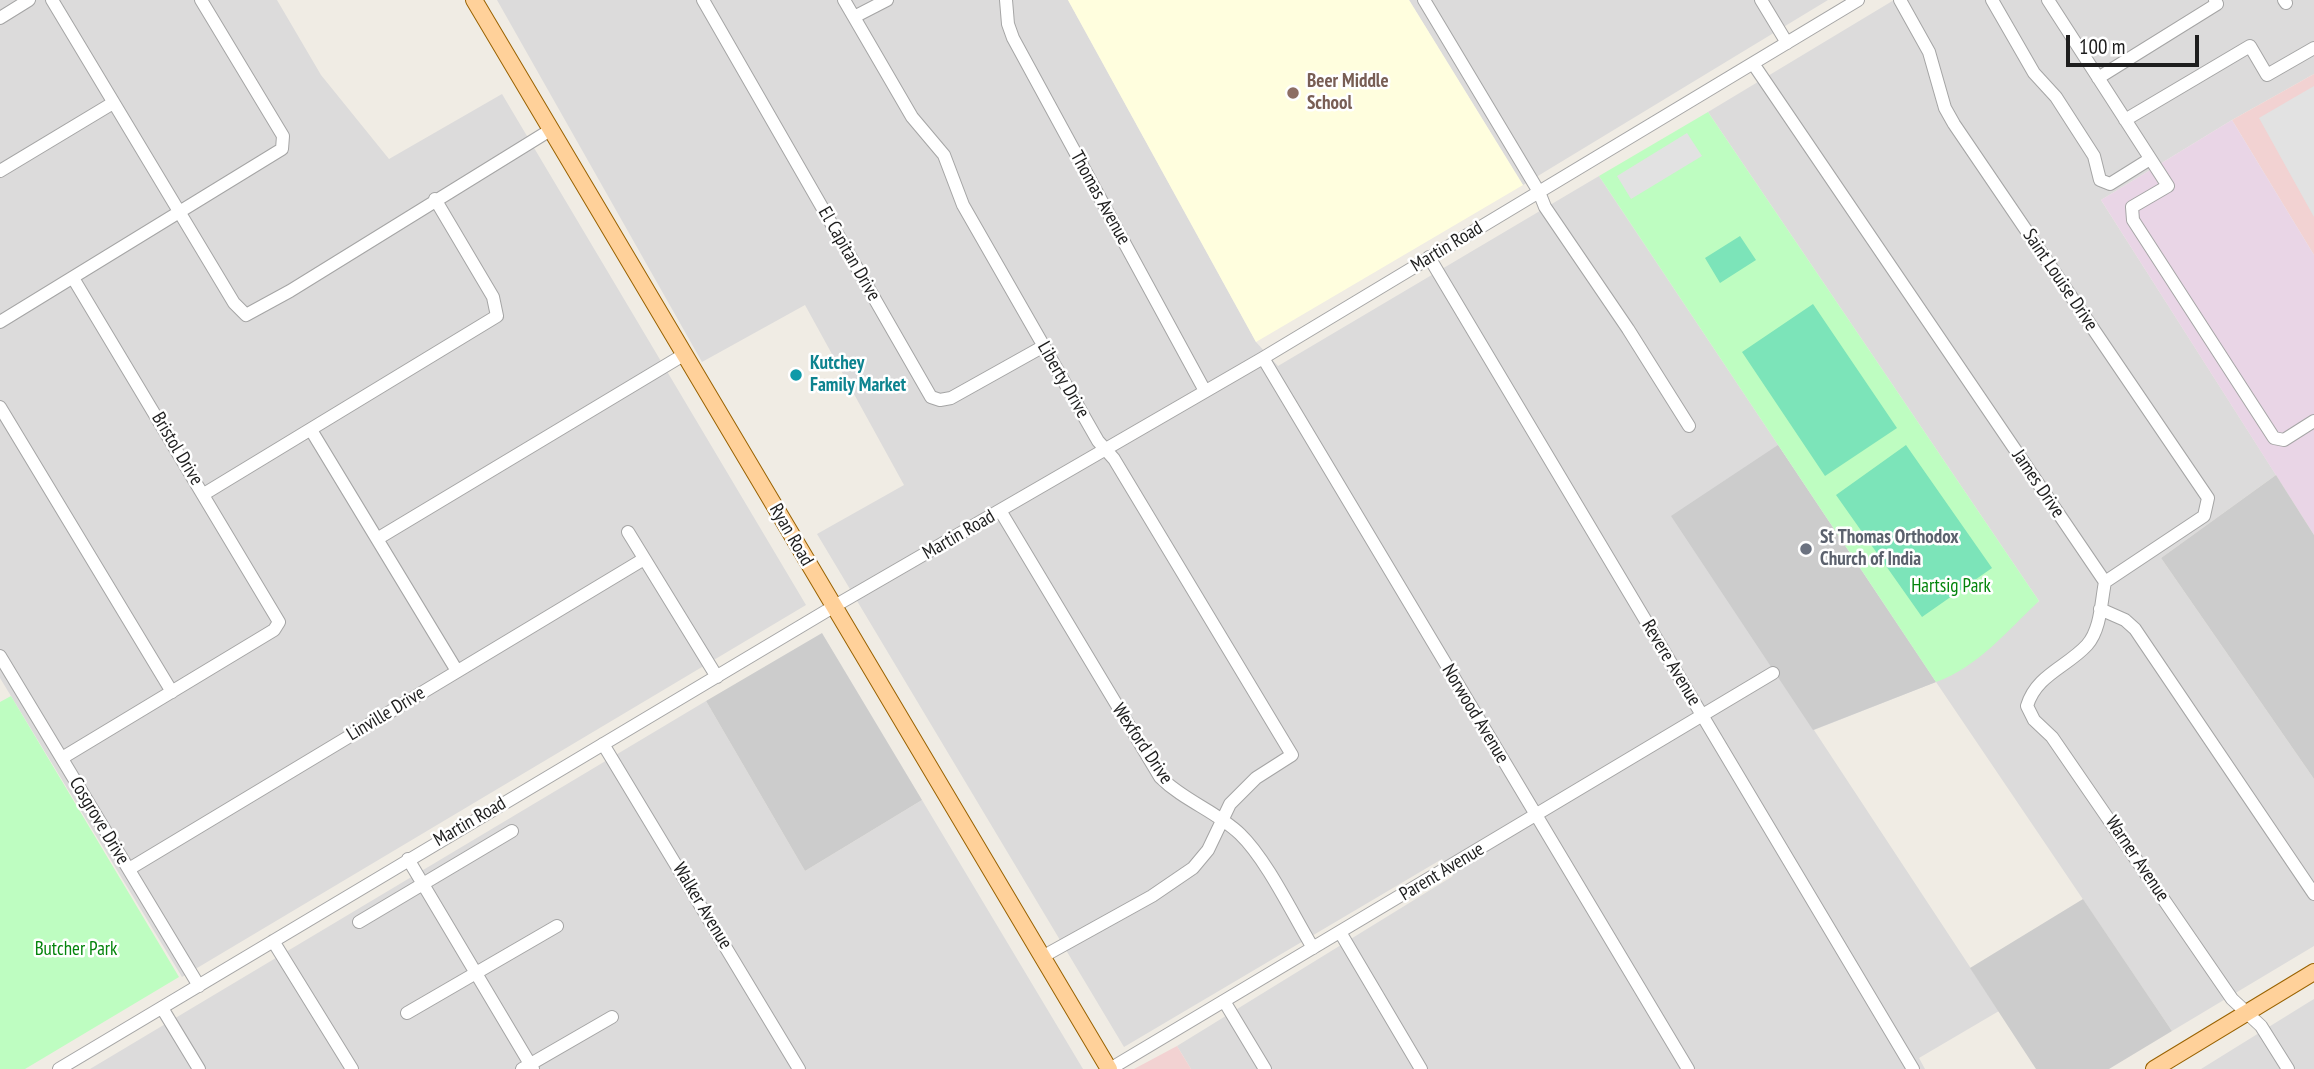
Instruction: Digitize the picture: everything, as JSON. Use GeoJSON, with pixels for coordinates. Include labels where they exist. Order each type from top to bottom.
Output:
{"type":"FeatureCollection","features":[{"type":"Feature","properties":{"kind":"main road","name":"Ryan Road"},"geometry":{"type":"LineString","coordinates":[[474,0],[1110,1069]]}},
{"type":"Feature","properties":{"kind":"main road"},"geometry":{"type":"LineString","coordinates":[[2154,1069],[2314,972]]}},
{"type":"Feature","properties":{"kind":"street"},"geometry":{"type":"LineString","coordinates":[[0,18],[29,0]]}},
{"type":"Feature","properties":{"kind":"street"},"geometry":{"type":"LineString","coordinates":[[52,0],[179,214],[234,303],[246,315],[290,291],[435,198],[552,129]]}},
{"type":"Feature","properties":{"kind":"street"},"geometry":{"type":"LineString","coordinates":[[0,322],[282,149],[284,140],[201,0]]}},
{"type":"Feature","properties":{"kind":"street","name":"El Capitan Drive"},"geometry":{"type":"LineString","coordinates":[[703,0],[931,397],[940,400],[951,398],[1044,346]]}},
{"type":"Feature","properties":{"kind":"street","name":"Liberty Drive"},"geometry":{"type":"LineString","coordinates":[[844,0],[912,117],[944,155],[963,205],[1044,346],[1292,755],[1243,789],[1230,804],[1223,819]]}},
{"type":"Feature","properties":{"kind":"street"},"geometry":{"type":"LineString","coordinates":[[854,17],[887,0]]}},
{"type":"Feature","properties":{"kind":"street","name":"Thomas Avenue"},"geometry":{"type":"LineString","coordinates":[[1006,0],[1007,24],[1013,38],[1205,391]]}},
{"type":"Feature","properties":{"kind":"street"},"geometry":{"type":"LineString","coordinates":[[1424,0],[1539,192],[1545,207],[1628,328],[1689,426]]}},
{"type":"Feature","properties":{"kind":"street"},"geometry":{"type":"LineString","coordinates":[[1761,0],[1787,43]]}},
{"type":"Feature","properties":{"kind":"street","name":"Martin Road"},"geometry":{"type":"LineString","coordinates":[[59,1069],[833,607],[1263,358],[1858,0]]}},
{"type":"Feature","properties":{"kind":"street","name":"Saint Louise Drive"},"geometry":{"type":"LineString","coordinates":[[1900,0],[1929,52],[1945,108],[1954,124],[2205,491],[2209,504],[2204,516],[2105,582]]}},
{"type":"Feature","properties":{"kind":"street"},"geometry":{"type":"LineString","coordinates":[[1992,0],[2034,73],[2056,97],[2094,156],[2100,180],[2110,184],[2150,159]]}},
{"type":"Feature","properties":{"kind":"street"},"geometry":{"type":"LineString","coordinates":[[2048,0],[2168,186],[2135,205],[2133,212],[2140,227],[2273,437],[2284,438],[2314,421]]}},
{"type":"Feature","properties":{"kind":"street"},"geometry":{"type":"LineString","coordinates":[[2098,78],[2217,4],[2215,0]]}},
{"type":"Feature","properties":{"kind":"street"},"geometry":{"type":"LineString","coordinates":[[2125,120],[2250,47],[2267,75],[2314,48]]}},
{"type":"Feature","properties":{"kind":"street","name":"James Drive"},"geometry":{"type":"LineString","coordinates":[[1754,65],[2105,582]]}},
{"type":"Feature","properties":{"kind":"street"},"geometry":{"type":"LineString","coordinates":[[0,171],[113,103]]}},
{"type":"Feature","properties":{"kind":"street"},"geometry":{"type":"LineString","coordinates":[[204,494],[497,316],[493,297],[435,198]]}},
{"type":"Feature","properties":{"kind":"street","name":"Revere Avenue"},"geometry":{"type":"LineString","coordinates":[[1429,257],[1913,1069]]}},
{"type":"Feature","properties":{"kind":"street","name":"Bristol Drive"},"geometry":{"type":"LineString","coordinates":[[73,278],[279,622],[274,630],[172,692]]}},
{"type":"Feature","properties":{"kind":"street"},"geometry":{"type":"LineString","coordinates":[[377,539],[685,354]]}},
{"type":"Feature","properties":{"kind":"street","name":"Norwood Avenue"},"geometry":{"type":"LineString","coordinates":[[1263,358],[1688,1069]]}},
{"type":"Feature","properties":{"kind":"street"},"geometry":{"type":"LineString","coordinates":[[0,407],[172,692],[62,758]]}},
{"type":"Feature","properties":{"kind":"street"},"geometry":{"type":"LineString","coordinates":[[311,430],[457,671]]}},
{"type":"Feature","properties":{"kind":"street","name":"Wexford Drive"},"geometry":{"type":"LineString","coordinates":[[1001,512],[1160,777],[1187,799],[1223,819],[1251,845],[1313,948]]}},
{"type":"Feature","properties":{"kind":"street"},"geometry":{"type":"LineString","coordinates":[[628,532],[717,677]]}},
{"type":"Feature","properties":{"kind":"street","name":"Linville Drive"},"geometry":{"type":"LineString","coordinates":[[129,869],[645,559]]}},
{"type":"Feature","properties":{"kind":"street"},"geometry":{"type":"LineString","coordinates":[[2105,582],[2100,609],[2125,620],[2135,629],[2314,894]]}},
{"type":"Feature","properties":{"kind":"street","name":"Warner Avenue"},"geometry":{"type":"LineString","coordinates":[[2100,609],[2087,645],[2035,688],[2027,706],[2034,720],[2052,737],[2081,776],[2232,999],[2261,1026],[2288,1069]]}},
{"type":"Feature","properties":{"kind":"street","name":"Cosgrove Drive"},"geometry":{"type":"LineString","coordinates":[[0,656],[199,986]]}},
{"type":"Feature","properties":{"kind":"street","name":"Parent Avenue"},"geometry":{"type":"LineString","coordinates":[[1110,1069],[1773,673]]}},
{"type":"Feature","properties":{"kind":"street","name":"Walker Avenue"},"geometry":{"type":"LineString","coordinates":[[603,744],[799,1069]]}},
{"type":"Feature","properties":{"kind":"street"},"geometry":{"type":"LineString","coordinates":[[1042,957],[1176,881],[1193,868],[1208,850],[1223,819]]}},
{"type":"Feature","properties":{"kind":"street"},"geometry":{"type":"LineString","coordinates":[[359,922],[512,831]]}},
{"type":"Feature","properties":{"kind":"street"},"geometry":{"type":"LineString","coordinates":[[408,859],[528,1068],[612,1017]]}},
{"type":"Feature","properties":{"kind":"street"},"geometry":{"type":"LineString","coordinates":[[407,1013],[557,926]]}},
{"type":"Feature","properties":{"kind":"street"},"geometry":{"type":"LineString","coordinates":[[1340,932],[1421,1069]]}},
{"type":"Feature","properties":{"kind":"street"},"geometry":{"type":"LineString","coordinates":[[273,941],[352,1069]]}},
{"type":"Feature","properties":{"kind":"street"},"geometry":{"type":"LineString","coordinates":[[1224,1001],[1265,1069]]}},
{"type":"Feature","properties":{"kind":"street"},"geometry":{"type":"LineString","coordinates":[[162,1007],[200,1069]]}},
{"type":"Feature","properties":{"kind":"shaded area"},"geometry":{"type":"Polygon","coordinates":[[[0,0],[277,0],[321,75],[389,159],[502,94],[806,605],[182,977],[0,678],[0,0]]]}},
{"type":"Feature","properties":{"kind":"shaded area"},"geometry":{"type":"Polygon","coordinates":[[[497,0],[1068,0],[1256,342],[1278,366],[1599,176],[1936,682],[1814,730],[1999,1011],[1919,1058],[1925,1069],[1191,1069],[1177,1046],[1453,876],[1442,859],[1124,1047],[817,534],[904,485],[805,305],[702,362],[497,0]]]}},
{"type":"Feature","properties":{"kind":"shaded area","name":"Beer Middle School"},"geometry":{"type":"Polygon","coordinates":[[[1068,0],[1409,0],[1523,185],[1256,342],[1068,0]]]}},
{"type":"Feature","properties":{"kind":"shaded area"},"geometry":{"type":"Polygon","coordinates":[[[1409,0],[1828,0],[1523,185],[1409,0]]]}},
{"type":"Feature","properties":{"kind":"shaded area"},"geometry":{"type":"Polygon","coordinates":[[[1894,0],[2314,0],[2314,74],[2232,120],[2101,200],[2276,475],[2161,558],[2314,779],[2314,946],[2172,1031],[1936,682],[2039,601],[1708,112],[1894,0]]]}},
{"type":"Feature","properties":{"kind":"shaded area"},"geometry":{"type":"Polygon","coordinates":[[[2314,74],[2314,255],[2232,120],[2314,74]]]}},
{"type":"Feature","properties":{"kind":"shaded area"},"geometry":{"type":"Polygon","coordinates":[[[2314,86],[2314,217],[2259,118],[2314,86]]]}},
{"type":"Feature","properties":{"kind":"shaded area"},"geometry":{"type":"Polygon","coordinates":[[[2232,120],[2314,255],[2314,535],[2101,200],[2232,120]]]}},
{"type":"Feature","properties":{"kind":"shaded area"},"geometry":{"type":"Polygon","coordinates":[[[1687,133],[1702,156],[1631,199],[1617,176],[1687,133]]]}},
{"type":"Feature","properties":{"kind":"shaded area"},"geometry":{"type":"Polygon","coordinates":[[[1778,445],[1936,682],[1813,730],[1671,516],[1778,445]]]}},
{"type":"Feature","properties":{"kind":"shaded area"},"geometry":{"type":"Polygon","coordinates":[[[2276,475],[2314,535],[2314,779],[2161,558],[2276,475]]]}},
{"type":"Feature","properties":{"kind":"shaded area"},"geometry":{"type":"Polygon","coordinates":[[[822,633],[922,800],[805,871],[706,701],[822,633]]]}},
{"type":"Feature","properties":{"kind":"shaded area"},"geometry":{"type":"Polygon","coordinates":[[[706,701],[805,871],[922,800],[1083,1069],[90,1069],[706,701]]]}},
{"type":"Feature","properties":{"kind":"shaded area"},"geometry":{"type":"Polygon","coordinates":[[[2083,899],[2172,1031],[2109,1069],[2036,1069],[1970,968],[2083,899]]]}},
{"type":"Feature","properties":{"kind":"shaded area"},"geometry":{"type":"Polygon","coordinates":[[[2314,999],[2314,1069],[2201,1069],[2309,1002],[2314,999]]]}},
{"type":"Feature","properties":{"kind":"shaded area"},"geometry":{"type":"Polygon","coordinates":[[[1177,1046],[1191,1069],[1134,1069],[1177,1046]]]}},
{"type":"Feature","properties":{"kind":"green space","name":"Hartsig Park"},"geometry":{"type":"Polygon","coordinates":[[[1708,112],[2039,601],[1979,658],[1936,682],[1599,176],[1708,112]]]}},
{"type":"Feature","properties":{"kind":"green space"},"geometry":{"type":"Polygon","coordinates":[[[1740,236],[1756,260],[1720,283],[1705,258],[1740,236]]]}},
{"type":"Feature","properties":{"kind":"green space"},"geometry":{"type":"Polygon","coordinates":[[[1813,304],[1897,428],[1825,476],[1742,352],[1813,304]]]}},
{"type":"Feature","properties":{"kind":"green space"},"geometry":{"type":"Polygon","coordinates":[[[1906,445],[1992,568],[1922,617],[1836,495],[1906,445]]]}},
{"type":"Feature","properties":{"kind":"green space","name":"Butcher Park"},"geometry":{"type":"Polygon","coordinates":[[[11,696],[179,977],[25,1069],[0,1069],[0,702],[11,696]]]}},
{"type":"Feature","properties":{"kind":"place","name":"Beer Middle School"},"geometry":{"type":"Point","coordinates":[1293,93]}},
{"type":"Feature","properties":{"kind":"place","name":"Kutchey Family Market"},"geometry":{"type":"Point","coordinates":[796,375]}},
{"type":"Feature","properties":{"kind":"place","name":"St Thomas Orthodox Church of India"},"geometry":{"type":"Point","coordinates":[1806,549]}}]}
